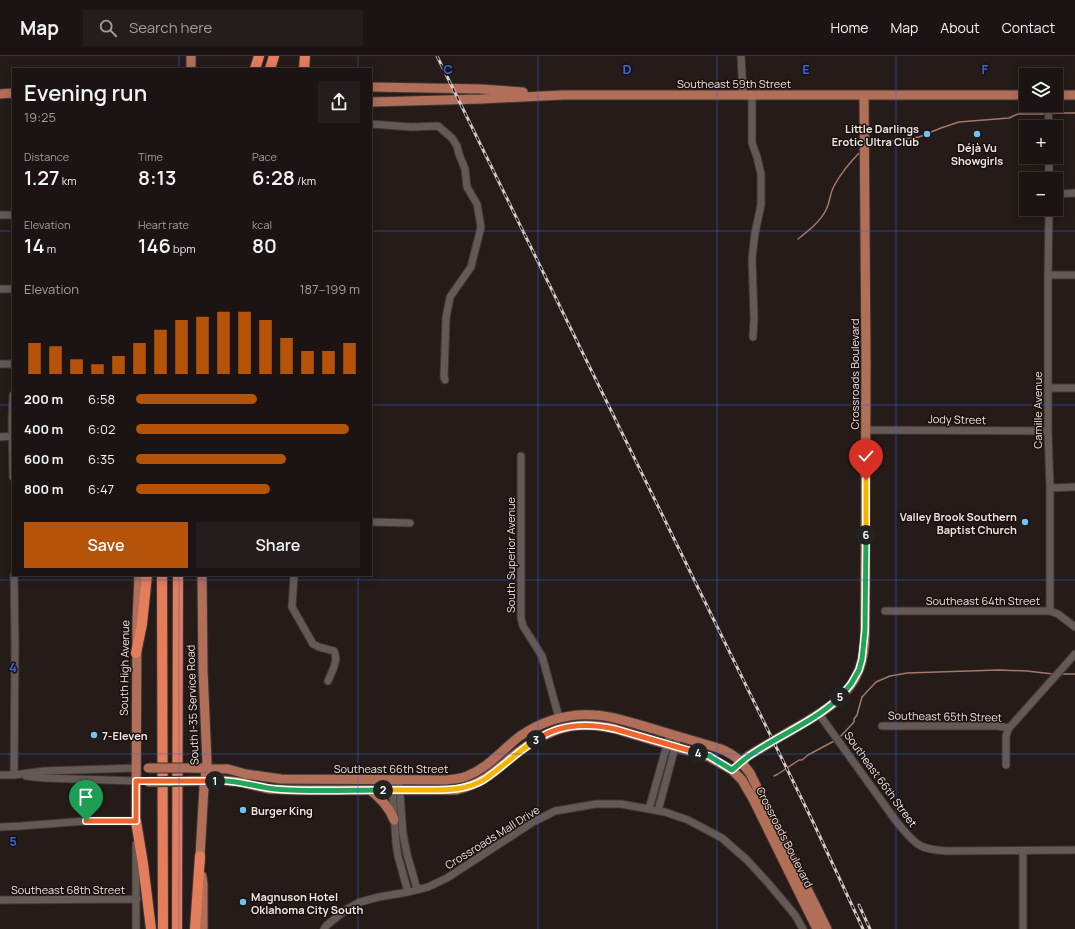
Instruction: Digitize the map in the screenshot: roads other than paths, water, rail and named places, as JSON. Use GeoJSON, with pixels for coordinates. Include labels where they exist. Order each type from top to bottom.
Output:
{"type":"FeatureCollection","features":[{"type":"Feature","properties":{"kind":"highway"},"geometry":{"type":"LineString","coordinates":[[255,68],[259,56]]}},
{"type":"Feature","properties":{"kind":"highway"},"geometry":{"type":"LineString","coordinates":[[304,68],[305,56]]}},
{"type":"Feature","properties":{"kind":"highway"},"geometry":{"type":"LineString","coordinates":[[136,653],[142,624],[147,576]]}},
{"type":"Feature","properties":{"kind":"highway"},"geometry":{"type":"LineString","coordinates":[[162,576],[163,929]]}},
{"type":"Feature","properties":{"kind":"highway"},"geometry":{"type":"LineString","coordinates":[[177,929],[178,576]]}},
{"type":"Feature","properties":{"kind":"highway"},"geometry":{"type":"LineString","coordinates":[[136,821],[151,929]]}},
{"type":"Feature","properties":{"kind":"highway"},"geometry":{"type":"LineString","coordinates":[[195,929],[200,856]]}},
{"type":"Feature","properties":{"kind":"main road"},"geometry":{"type":"LineString","coordinates":[[191,56],[192,68]]}},
{"type":"Feature","properties":{"kind":"main road","name":"Southeast 59th Street"},"geometry":{"type":"LineString","coordinates":[[372,87],[481,89],[563,95]]}},
{"type":"Feature","properties":{"kind":"main road"},"geometry":{"type":"LineString","coordinates":[[0,95],[12,93]]}},
{"type":"Feature","properties":{"kind":"main road"},"geometry":{"type":"LineString","coordinates":[[0,95],[12,97]]}},
{"type":"Feature","properties":{"kind":"main road","name":"Southeast 59th Street"},"geometry":{"type":"LineString","coordinates":[[372,102],[563,95],[1019,95]]}},
{"type":"Feature","properties":{"kind":"main road","name":"Crossroads Boulevard"},"geometry":{"type":"LineString","coordinates":[[817,929],[753,799],[742,780],[732,770],[748,756],[819,714],[834,703],[845,691],[859,670],[862,659],[865,630],[866,430],[864,95]]}},
{"type":"Feature","properties":{"kind":"main road"},"geometry":{"type":"LineString","coordinates":[[1063,95],[1075,95]]}},
{"type":"Feature","properties":{"kind":"main road","name":"South High Avenue"},"geometry":{"type":"LineString","coordinates":[[136,821],[136,653],[139,576]]}},
{"type":"Feature","properties":{"kind":"main road","name":"South I-35 Service Road"},"geometry":{"type":"LineString","coordinates":[[202,576],[203,671],[207,762],[200,856],[203,884],[203,929]]}},
{"type":"Feature","properties":{"kind":"main road","name":"Southeast 66th Street"},"geometry":{"type":"LineString","coordinates":[[136,768],[228,769],[257,776],[281,779],[446,780],[466,777],[483,767],[520,736],[534,728],[559,718],[574,715],[595,715],[617,719],[721,749],[732,754],[742,762]]}},
{"type":"Feature","properties":{"kind":"main road","name":"Southeast 66th Street"},"geometry":{"type":"LineString","coordinates":[[136,781],[220,780],[287,790],[456,790],[475,784],[492,774],[539,737],[575,725],[602,726],[671,745],[709,756],[732,770]]}},
{"type":"Feature","properties":{"kind":"main road","name":"Crossroads Boulevard"},"geometry":{"type":"LineString","coordinates":[[742,762],[750,772],[827,929]]}},
{"type":"Feature","properties":{"kind":"main road"},"geometry":{"type":"LineString","coordinates":[[370,790],[386,805],[394,820]]}},
{"type":"Feature","properties":{"kind":"street"},"geometry":{"type":"LineString","coordinates":[[741,56],[743,94]]}},
{"type":"Feature","properties":{"kind":"street"},"geometry":{"type":"LineString","coordinates":[[752,95],[752,143],[758,157],[762,174],[762,205],[755,233],[752,258],[754,318],[753,337]]}},
{"type":"Feature","properties":{"kind":"street"},"geometry":{"type":"LineString","coordinates":[[372,124],[411,127],[438,126],[452,138],[457,146],[465,169],[467,187],[476,204],[481,227],[471,267],[450,297],[446,318],[445,380]]}},
{"type":"Feature","properties":{"kind":"street"},"geometry":{"type":"LineString","coordinates":[[1063,194],[1075,194]]}},
{"type":"Feature","properties":{"kind":"street"},"geometry":{"type":"LineString","coordinates":[[0,215],[12,215]]}},
{"type":"Feature","properties":{"kind":"street","name":"Camille Avenue"},"geometry":{"type":"LineString","coordinates":[[1049,216],[1048,431],[1050,488],[1050,611]]}},
{"type":"Feature","properties":{"kind":"street"},"geometry":{"type":"LineString","coordinates":[[1048,275],[1075,275]]}},
{"type":"Feature","properties":{"kind":"street"},"geometry":{"type":"LineString","coordinates":[[0,289],[12,289]]}},
{"type":"Feature","properties":{"kind":"street"},"geometry":{"type":"LineString","coordinates":[[0,364],[12,364]]}},
{"type":"Feature","properties":{"kind":"street"},"geometry":{"type":"LineString","coordinates":[[1048,388],[1075,388]]}},
{"type":"Feature","properties":{"kind":"street","name":"Jody Street"},"geometry":{"type":"LineString","coordinates":[[866,430],[1048,431]]}},
{"type":"Feature","properties":{"kind":"street"},"geometry":{"type":"LineString","coordinates":[[0,437],[12,436]]}},
{"type":"Feature","properties":{"kind":"street","name":"South Superior Avenue"},"geometry":{"type":"LineString","coordinates":[[521,456],[522,626],[542,656],[559,718]]}},
{"type":"Feature","properties":{"kind":"street"},"geometry":{"type":"LineString","coordinates":[[1050,488],[1075,487]]}},
{"type":"Feature","properties":{"kind":"street"},"geometry":{"type":"LineString","coordinates":[[372,522],[410,523]]}},
{"type":"Feature","properties":{"kind":"street"},"geometry":{"type":"LineString","coordinates":[[14,576],[14,775]]}},
{"type":"Feature","properties":{"kind":"street"},"geometry":{"type":"LineString","coordinates":[[294,576],[292,607],[313,644],[334,651],[336,655],[336,661],[328,681]]}},
{"type":"Feature","properties":{"kind":"street","name":"Southeast 64th Street"},"geometry":{"type":"LineString","coordinates":[[885,611],[1050,611],[1058,614],[1075,627]]}},
{"type":"Feature","properties":{"kind":"street"},"geometry":{"type":"LineString","coordinates":[[1006,765],[1006,736],[1009,728],[1075,654]]}},
{"type":"Feature","properties":{"kind":"street","name":"Southeast 66th Street"},"geometry":{"type":"LineString","coordinates":[[819,714],[896,821],[919,846],[946,851],[1075,850]]}},
{"type":"Feature","properties":{"kind":"street","name":"Southeast 65th Street"},"geometry":{"type":"LineString","coordinates":[[882,726],[998,726],[1009,728]]}},
{"type":"Feature","properties":{"kind":"street"},"geometry":{"type":"LineString","coordinates":[[649,809],[674,735]]}},
{"type":"Feature","properties":{"kind":"street"},"geometry":{"type":"LineString","coordinates":[[658,811],[671,745]]}},
{"type":"Feature","properties":{"kind":"street","name":"Southeast 66th Street"},"geometry":{"type":"LineString","coordinates":[[14,775],[44,771],[136,768]]}},
{"type":"Feature","properties":{"kind":"street","name":"Southeast 66th Street"},"geometry":{"type":"LineString","coordinates":[[0,775],[136,781]]}},
{"type":"Feature","properties":{"kind":"street"},"geometry":{"type":"LineString","coordinates":[[395,780],[407,854],[417,889]]}},
{"type":"Feature","properties":{"kind":"street"},"geometry":{"type":"LineString","coordinates":[[396,790],[394,820],[398,856],[408,892]]}},
{"type":"Feature","properties":{"kind":"street","name":"Crossroads Mall Drive"},"geometry":{"type":"LineString","coordinates":[[324,929],[347,909],[360,902],[379,896],[408,892],[428,887],[447,878],[533,822],[555,811],[596,804],[621,804],[658,811],[688,820],[722,838],[747,860],[769,884],[795,915],[803,929]]}},
{"type":"Feature","properties":{"kind":"street"},"geometry":{"type":"LineString","coordinates":[[0,827],[86,821],[136,821]]}},
{"type":"Feature","properties":{"kind":"street","name":"South High Avenue"},"geometry":{"type":"LineString","coordinates":[[136,821],[136,929]]}},
{"type":"Feature","properties":{"kind":"street"},"geometry":{"type":"LineString","coordinates":[[1022,929],[1023,851]]}},
{"type":"Feature","properties":{"kind":"street","name":"Southeast 68th Street"},"geometry":{"type":"LineString","coordinates":[[0,900],[137,899]]}},
{"type":"Feature","properties":{"kind":"waterway"},"geometry":{"type":"LineString","coordinates":[[1050,113],[1075,113]]}},
{"type":"Feature","properties":{"kind":"waterway"},"geometry":{"type":"LineString","coordinates":[[869,147],[883,142],[919,137],[959,122],[1009,118],[1018,114],[1046,114]]}},
{"type":"Feature","properties":{"kind":"waterway"},"geometry":{"type":"LineString","coordinates":[[798,239],[814,226],[823,214],[837,181],[853,159],[861,151]]}},
{"type":"Feature","properties":{"kind":"waterway"},"geometry":{"type":"LineString","coordinates":[[839,738],[854,722],[862,697],[876,682],[890,676],[907,673],[999,670],[1053,674]]}},
{"type":"Feature","properties":{"kind":"waterway"},"geometry":{"type":"LineString","coordinates":[[1061,674],[1075,674]]}},
{"type":"Feature","properties":{"kind":"waterway"},"geometry":{"type":"LineString","coordinates":[[774,776],[799,760],[802,760],[808,755],[836,740]]}},
{"type":"Feature","properties":{"kind":"railway"},"geometry":{"type":"LineString","coordinates":[[437,56],[814,824],[863,929]]}},
{"type":"Feature","properties":{"kind":"railway"},"geometry":{"type":"LineString","coordinates":[[859,905],[870,929]]}},
{"type":"Feature","properties":{"kind":"place","name":"Little Darlings Erotic Ultra Club"},"geometry":{"type":"Point","coordinates":[927,134]}},
{"type":"Feature","properties":{"kind":"place","name":"Déjà Vu Showgirls"},"geometry":{"type":"Point","coordinates":[977,134]}},
{"type":"Feature","properties":{"kind":"place","name":"Valley Brook Southern Baptist Church"},"geometry":{"type":"Point","coordinates":[1025,522]}},
{"type":"Feature","properties":{"kind":"place","name":"7-Eleven"},"geometry":{"type":"Point","coordinates":[94,735]}},
{"type":"Feature","properties":{"kind":"place","name":"Burger King"},"geometry":{"type":"Point","coordinates":[243,810]}},
{"type":"Feature","properties":{"kind":"place","name":"Magnuson Hotel Oklahoma City South"},"geometry":{"type":"Point","coordinates":[243,902]}}]}
